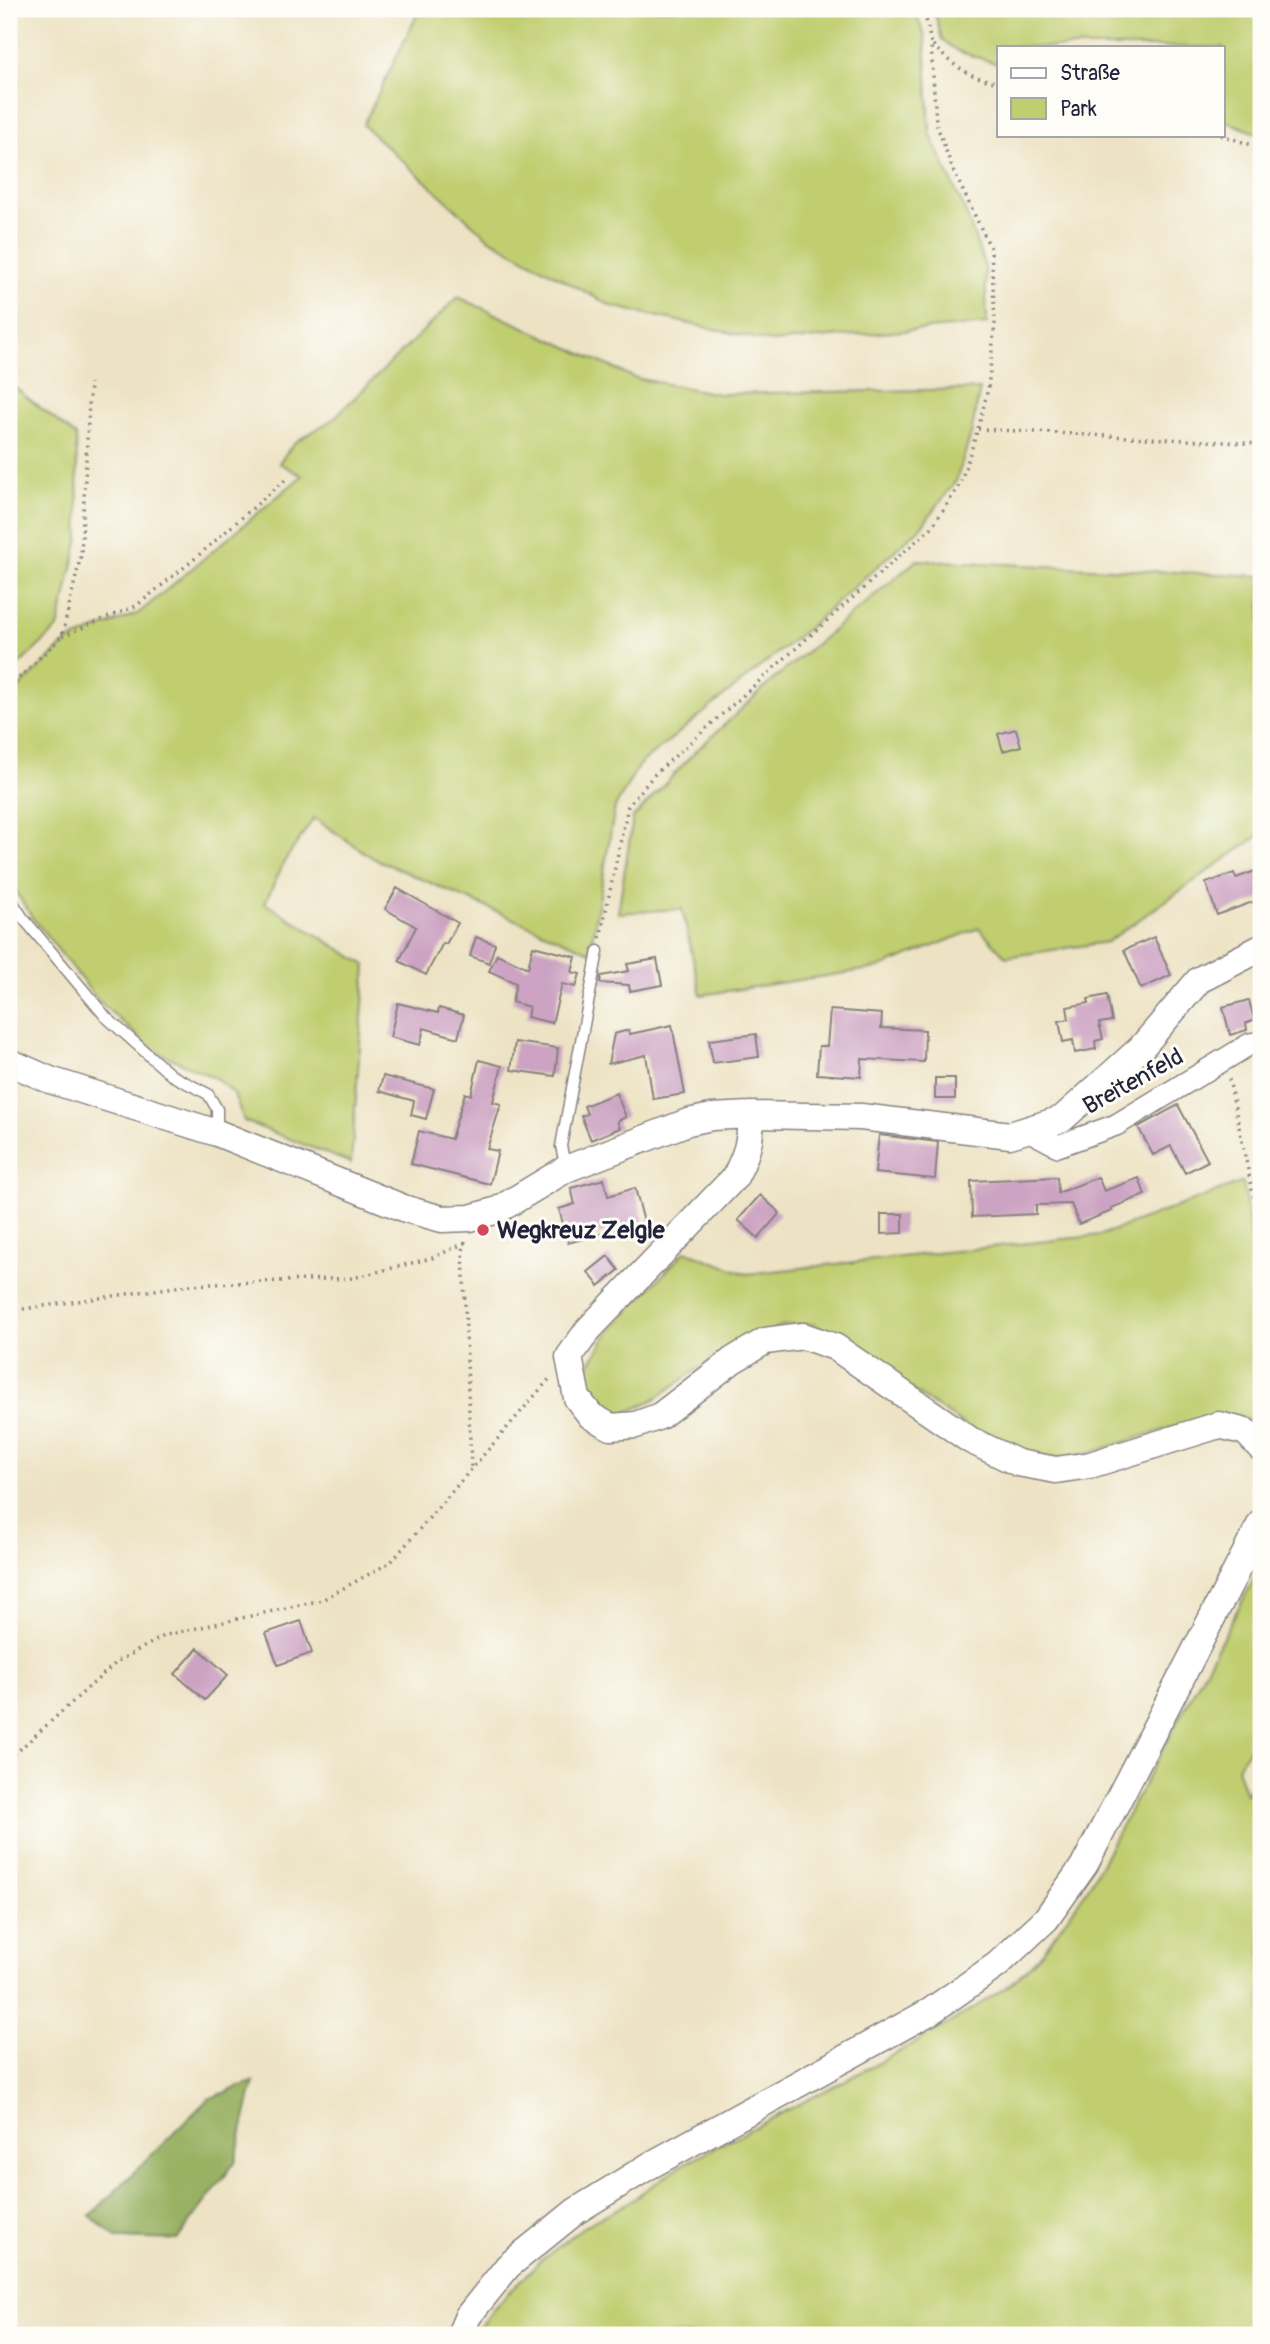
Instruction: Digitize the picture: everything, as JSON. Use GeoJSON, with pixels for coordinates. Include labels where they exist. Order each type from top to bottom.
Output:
{"type":"FeatureCollection","features":[{"type":"Feature","properties":{"kind":"street"},"geometry":{"type":"LineString","coordinates":[[9,1062],[50,1080],[218,1133],[467,1231],[566,1169],[688,1122],[712,1117],[861,1117],[1010,1135],[1062,1119],[1140,1048],[1199,980],[1261,948]]}},
{"type":"Feature","properties":{"kind":"street","name":"Breitenfeld"},"geometry":{"type":"LineString","coordinates":[[1028,1130],[1058,1146],[1115,1125],[1250,1044],[1261,1042]]}},
{"type":"Feature","properties":{"kind":"street"},"geometry":{"type":"LineString","coordinates":[[750,1115],[751,1131],[746,1155],[735,1177],[588,1330],[569,1357],[577,1398],[591,1416],[611,1427],[636,1425],[660,1416],[733,1360],[765,1341],[803,1336],[835,1346],[971,1440],[1018,1463],[1056,1470],[1090,1465],[1219,1425],[1246,1432],[1261,1448]]}},
{"type":"Feature","properties":{"kind":"street"},"geometry":{"type":"LineString","coordinates":[[460,2335],[468,2316],[508,2266],[576,2211],[649,2166],[931,2011],[997,1965],[1046,1919],[1085,1864],[1261,1523]]}},
{"type":"Feature","properties":{"kind":"lane"},"geometry":{"type":"LineString","coordinates":[[9,897],[23,918],[106,1017],[171,1075],[208,1094],[217,1109],[218,1133]]}},
{"type":"Feature","properties":{"kind":"lane"},"geometry":{"type":"LineString","coordinates":[[566,1169],[561,1146],[598,951]]}},
{"type":"Feature","properties":{"kind":"path"},"geometry":{"type":"LineString","coordinates":[[598,951],[628,806],[655,774],[932,527],[960,484],[988,388],[995,323],[991,249],[953,170],[936,123],[931,43],[924,9]]}},
{"type":"Feature","properties":{"kind":"path"},"geometry":{"type":"LineString","coordinates":[[931,43],[943,56],[972,77],[997,83]]}},
{"type":"Feature","properties":{"kind":"path"},"geometry":{"type":"LineString","coordinates":[[1224,136],[1261,148]]}},
{"type":"Feature","properties":{"kind":"path"},"geometry":{"type":"LineString","coordinates":[[62,636],[81,555],[90,383]]}},
{"type":"Feature","properties":{"kind":"path"},"geometry":{"type":"LineString","coordinates":[[978,429],[1261,444]]}},
{"type":"Feature","properties":{"kind":"path"},"geometry":{"type":"LineString","coordinates":[[9,688],[62,636],[135,606],[192,561],[286,479]]}},
{"type":"Feature","properties":{"kind":"path"},"geometry":{"type":"LineString","coordinates":[[1224,1060],[1261,1232]]}},
{"type":"Feature","properties":{"kind":"path"},"geometry":{"type":"LineString","coordinates":[[467,1231],[463,1251],[471,1469]]}},
{"type":"Feature","properties":{"kind":"path"},"geometry":{"type":"LineString","coordinates":[[9,1311],[189,1284],[353,1278],[432,1258],[467,1231]]}},
{"type":"Feature","properties":{"kind":"path"},"geometry":{"type":"LineString","coordinates":[[9,1759],[118,1661],[166,1635],[323,1600],[391,1562],[569,1357]]}},
{"type":"Feature","properties":{"kind":"green space"},"geometry":{"type":"Polygon","coordinates":[[[420,9],[914,9],[925,36],[930,133],[966,213],[985,267],[987,324],[771,342],[611,306],[488,238],[363,125],[420,9]]]}},
{"type":"Feature","properties":{"kind":"green space"},"geometry":{"type":"Polygon","coordinates":[[[934,9],[1261,9],[1261,135],[1224,120],[1224,46],[997,46],[997,63],[960,52],[942,40],[934,9]]]}},
{"type":"Feature","properties":{"kind":"green space"},"geometry":{"type":"Polygon","coordinates":[[[458,297],[635,378],[719,394],[980,389],[971,434],[956,481],[921,527],[807,629],[639,765],[615,807],[590,952],[373,858],[314,818],[284,862],[265,903],[366,965],[351,1163],[244,1121],[234,1094],[217,1079],[151,1049],[97,999],[32,917],[9,881],[9,697],[68,641],[139,613],[302,476],[279,463],[294,443],[333,419],[458,297]]]}},
{"type":"Feature","properties":{"kind":"green space"},"geometry":{"type":"Polygon","coordinates":[[[9,383],[76,436],[79,538],[58,628],[9,674],[9,383]]]}},
{"type":"Feature","properties":{"kind":"green space"},"geometry":{"type":"Polygon","coordinates":[[[917,560],[1261,576],[1261,834],[1107,942],[1006,957],[979,928],[878,968],[701,995],[682,909],[618,913],[633,818],[696,751],[774,679],[917,560]]]}},
{"type":"Feature","properties":{"kind":"green space"},"geometry":{"type":"Polygon","coordinates":[[[1243,1182],[1254,1259],[1261,1271],[1261,1426],[1239,1416],[1206,1417],[1089,1453],[1052,1458],[1026,1455],[989,1442],[814,1324],[782,1326],[717,1356],[655,1399],[626,1413],[606,1412],[593,1405],[582,1377],[608,1333],[685,1251],[746,1274],[1101,1235],[1243,1182]]]}},
{"type":"Feature","properties":{"kind":"green space"},"geometry":{"type":"Polygon","coordinates":[[[1261,1566],[1261,1729],[1237,1768],[1246,1794],[1261,1767],[1261,2335],[475,2335],[495,2307],[540,2261],[583,2227],[627,2203],[683,2164],[871,2067],[955,2020],[1011,1984],[1041,1954],[1087,1890],[1261,1566]]]}},
{"type":"Feature","properties":{"kind":"green space"},"geometry":{"type":"Polygon","coordinates":[[[254,2081],[235,2162],[177,2240],[116,2238],[90,2216],[208,2099],[254,2081]]]}},
{"type":"Feature","properties":{"kind":"building"},"geometry":{"type":"Polygon","coordinates":[[[1016,729],[1021,746],[1003,751],[998,734],[1016,729]]]}},
{"type":"Feature","properties":{"kind":"building"},"geometry":{"type":"Polygon","coordinates":[[[1261,869],[1261,899],[1217,915],[1206,883],[1234,873],[1236,878],[1261,869]]]}},
{"type":"Feature","properties":{"kind":"building"},"geometry":{"type":"Polygon","coordinates":[[[397,888],[458,923],[446,944],[443,943],[426,975],[399,961],[416,927],[385,909],[397,888]]]}},
{"type":"Feature","properties":{"kind":"building"},"geometry":{"type":"Polygon","coordinates":[[[476,937],[495,944],[489,963],[470,956],[476,937]]]}},
{"type":"Feature","properties":{"kind":"building"},"geometry":{"type":"Polygon","coordinates":[[[1154,937],[1171,975],[1141,989],[1124,950],[1154,937]]]}},
{"type":"Feature","properties":{"kind":"building"},"geometry":{"type":"Polygon","coordinates":[[[533,946],[576,957],[572,972],[580,974],[576,987],[562,984],[552,1023],[527,1017],[529,1007],[512,1002],[516,983],[489,971],[497,954],[528,968],[533,946]]]}},
{"type":"Feature","properties":{"kind":"building"},"geometry":{"type":"Polygon","coordinates":[[[657,959],[662,985],[630,991],[629,985],[600,983],[601,976],[629,971],[627,964],[657,959]]]}},
{"type":"Feature","properties":{"kind":"building"},"geometry":{"type":"Polygon","coordinates":[[[1107,995],[1112,1021],[1099,1023],[1103,1039],[1095,1041],[1096,1049],[1075,1053],[1073,1040],[1063,1042],[1059,1021],[1069,1019],[1067,1007],[1089,1003],[1088,999],[1107,995]]]}},
{"type":"Feature","properties":{"kind":"building"},"geometry":{"type":"Polygon","coordinates":[[[1249,1000],[1254,1020],[1246,1023],[1247,1030],[1230,1035],[1223,1007],[1249,1000]]]}},
{"type":"Feature","properties":{"kind":"building"},"geometry":{"type":"Polygon","coordinates":[[[398,1003],[438,1013],[439,1008],[464,1015],[458,1038],[424,1028],[420,1045],[390,1037],[398,1003]]]}},
{"type":"Feature","properties":{"kind":"building"},"geometry":{"type":"Polygon","coordinates":[[[830,1010],[882,1014],[881,1028],[925,1030],[924,1062],[862,1059],[861,1077],[817,1074],[819,1046],[827,1046],[830,1010]]]}},
{"type":"Feature","properties":{"kind":"building"},"geometry":{"type":"Polygon","coordinates":[[[672,1025],[685,1094],[653,1099],[646,1055],[608,1064],[614,1034],[629,1030],[630,1034],[672,1025]]]}},
{"type":"Feature","properties":{"kind":"building"},"geometry":{"type":"Polygon","coordinates":[[[756,1034],[759,1057],[713,1063],[709,1040],[756,1034]]]}},
{"type":"Feature","properties":{"kind":"building"},"geometry":{"type":"Polygon","coordinates":[[[515,1042],[558,1048],[555,1076],[511,1070],[515,1042]]]}},
{"type":"Feature","properties":{"kind":"building"},"geometry":{"type":"Polygon","coordinates":[[[479,1060],[502,1066],[493,1102],[501,1104],[487,1149],[498,1151],[490,1184],[411,1164],[419,1131],[451,1139],[465,1093],[471,1095],[479,1060]]]}},
{"type":"Feature","properties":{"kind":"building"},"geometry":{"type":"Polygon","coordinates":[[[383,1076],[434,1089],[426,1119],[411,1115],[414,1101],[379,1091],[383,1076]]]}},
{"type":"Feature","properties":{"kind":"building"},"geometry":{"type":"Polygon","coordinates":[[[935,1078],[955,1078],[955,1099],[935,1099],[935,1078]]]}},
{"type":"Feature","properties":{"kind":"building"},"geometry":{"type":"Polygon","coordinates":[[[616,1093],[626,1117],[617,1121],[620,1128],[591,1140],[581,1116],[587,1114],[584,1106],[616,1093]]]}},
{"type":"Feature","properties":{"kind":"building"},"geometry":{"type":"Polygon","coordinates":[[[1178,1105],[1208,1161],[1185,1173],[1171,1146],[1153,1155],[1138,1127],[1178,1105]]]}},
{"type":"Feature","properties":{"kind":"building"},"geometry":{"type":"Polygon","coordinates":[[[879,1135],[938,1142],[935,1179],[875,1173],[879,1135]]]}},
{"type":"Feature","properties":{"kind":"building"},"geometry":{"type":"Polygon","coordinates":[[[1057,1177],[1058,1193],[1098,1177],[1104,1191],[1139,1178],[1145,1195],[1079,1224],[1071,1204],[1036,1205],[1036,1214],[972,1217],[971,1181],[1057,1177]]]}},
{"type":"Feature","properties":{"kind":"building"},"geometry":{"type":"Polygon","coordinates":[[[604,1179],[608,1196],[635,1188],[644,1222],[568,1243],[559,1209],[575,1204],[571,1188],[604,1179]]]}},
{"type":"Feature","properties":{"kind":"building"},"geometry":{"type":"Polygon","coordinates":[[[760,1195],[780,1213],[758,1238],[738,1220],[760,1195]]]}},
{"type":"Feature","properties":{"kind":"building"},"geometry":{"type":"Polygon","coordinates":[[[881,1214],[903,1214],[903,1233],[881,1234],[881,1214]]]}},
{"type":"Feature","properties":{"kind":"building"},"geometry":{"type":"Polygon","coordinates":[[[608,1256],[619,1270],[599,1286],[588,1272],[608,1256]]]}},
{"type":"Feature","properties":{"kind":"building"},"geometry":{"type":"Polygon","coordinates":[[[301,1621],[312,1653],[278,1665],[266,1633],[301,1621]]]}},
{"type":"Feature","properties":{"kind":"building"},"geometry":{"type":"Polygon","coordinates":[[[198,1648],[228,1675],[205,1700],[175,1674],[198,1648]]]}},
{"type":"Feature","properties":{"kind":"place","name":"Wegkreuz Zelgle"},"geometry":{"type":"Point","coordinates":[483,1230]}}]}
